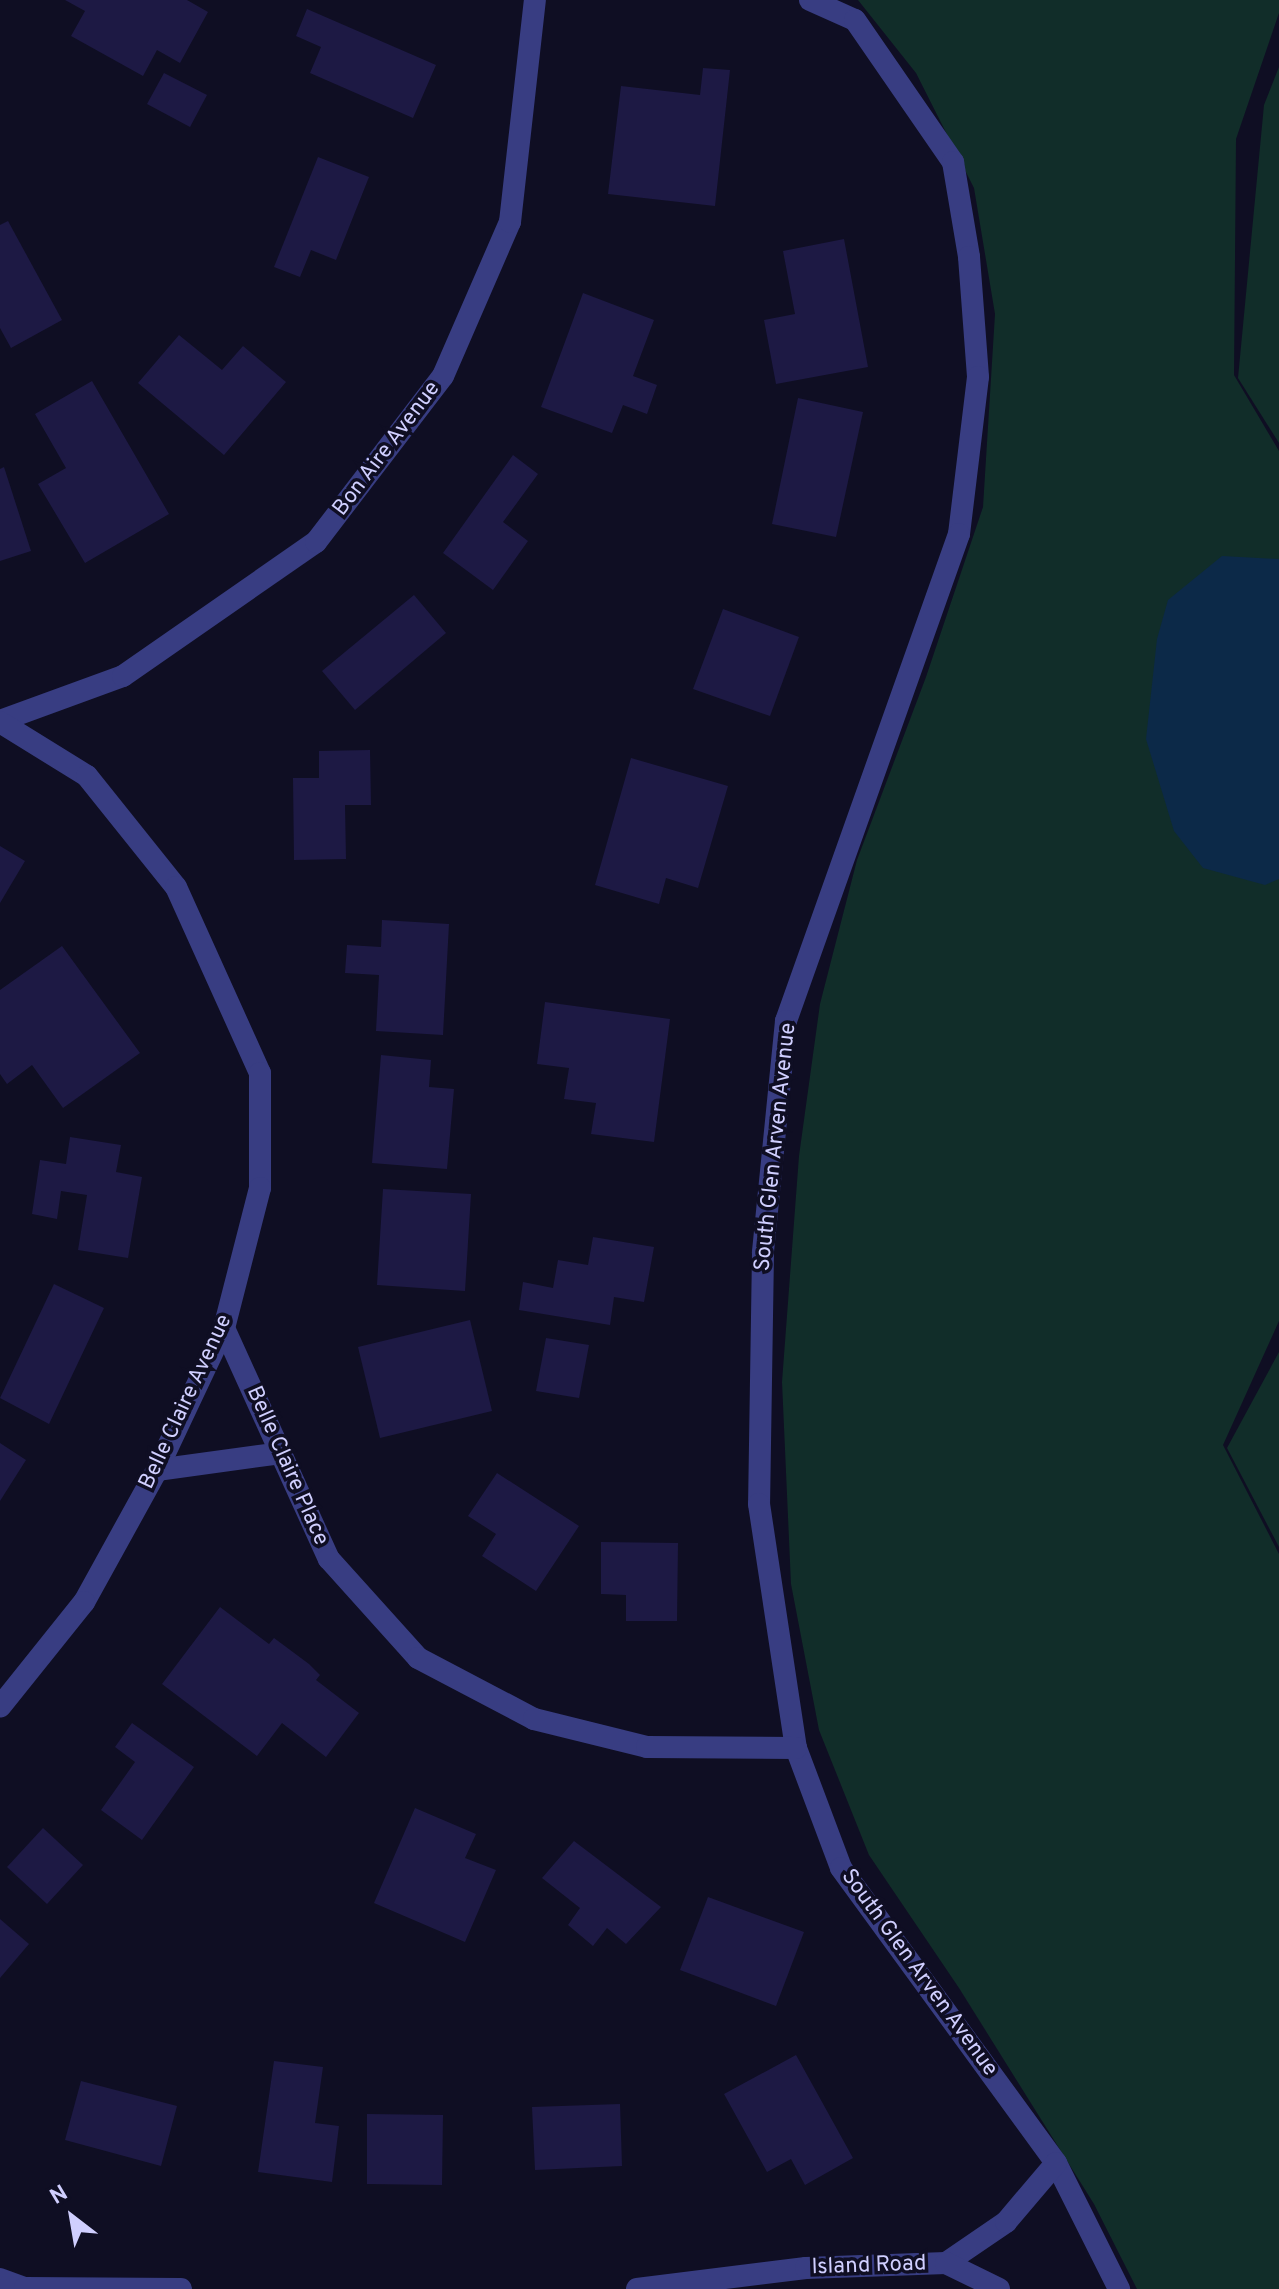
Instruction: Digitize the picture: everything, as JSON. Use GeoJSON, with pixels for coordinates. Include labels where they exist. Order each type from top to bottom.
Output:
{"type":"FeatureCollection","features":[{"type":"Feature","properties":{"kind":"street","name":"Bon Aire Avenue"},"geometry":{"type":"LineString","coordinates":[[0,721],[123,676],[316,542],[443,376],[510,222],[535,0]]}},
{"type":"Feature","properties":{"kind":"street","name":"South Glen Arven Avenue"},"geometry":{"type":"LineString","coordinates":[[810,0],[855,20],[953,162],[969,257],[978,377],[959,534],[786,1021],[763,1253],[759,1504],[796,1748],[841,1868],[1056,2163],[1119,2289]]}},
{"type":"Feature","properties":{"kind":"street","name":"Belle Claire Avenue"},"geometry":{"type":"LineString","coordinates":[[0,721],[87,776],[176,887],[260,1073],[260,1188],[224,1328],[157,1470],[84,1602],[0,1707]]}},
{"type":"Feature","properties":{"kind":"street","name":"Belle Claire Place"},"geometry":{"type":"LineString","coordinates":[[224,1328],[329,1559],[418,1658],[534,1719],[647,1747],[796,1748]]}},
{"type":"Feature","properties":{"kind":"street"},"geometry":{"type":"LineString","coordinates":[[157,1470],[281,1453]]}},
{"type":"Feature","properties":{"kind":"street"},"geometry":{"type":"LineString","coordinates":[[946,2263],[1006,2222],[1056,2163]]}},
{"type":"Feature","properties":{"kind":"street","name":"Island Road"},"geometry":{"type":"LineString","coordinates":[[637,2289],[806,2268],[946,2263],[999,2289]]}},
{"type":"Feature","properties":{"kind":"street"},"geometry":{"type":"LineString","coordinates":[[0,2279],[25,2288],[181,2289]]}},
{"type":"Feature","properties":{"kind":"green space"},"geometry":{"type":"Polygon","coordinates":[[[858,0],[1279,0],[1279,13],[1236,139],[1234,375],[1279,451],[1279,1321],[1223,1445],[1279,1554],[1279,2289],[1137,2289],[1094,2204],[959,1988],[869,1855],[819,1730],[791,1584],[782,1382],[799,1156],[820,1004],[857,860],[926,677],[983,507],[995,314],[974,188],[916,73],[858,0]]]}},
{"type":"Feature","properties":{"kind":"green space"},"geometry":{"type":"Polygon","coordinates":[[[1279,67],[1279,443],[1238,378],[1264,105],[1279,67]]]}},
{"type":"Feature","properties":{"kind":"green space"},"geometry":{"type":"Polygon","coordinates":[[[1279,1352],[1279,1547],[1227,1448],[1279,1352]]]}},
{"type":"Feature","properties":{"kind":"water"},"geometry":{"type":"Polygon","coordinates":[[[1222,556],[1279,559],[1279,879],[1265,885],[1203,868],[1174,831],[1146,739],[1157,639],[1168,600],[1222,556]]]}},
{"type":"Feature","properties":{"kind":"building"},"geometry":{"type":"Polygon","coordinates":[[[65,0],[187,0],[208,12],[180,63],[157,50],[143,76],[71,36],[85,11],[65,0]]]}},
{"type":"Feature","properties":{"kind":"building"},"geometry":{"type":"Polygon","coordinates":[[[307,9],[436,65],[413,118],[310,73],[321,47],[296,36],[307,9]]]}},
{"type":"Feature","properties":{"kind":"building"},"geometry":{"type":"Polygon","coordinates":[[[703,68],[730,70],[715,206],[608,194],[621,86],[700,95],[703,68]]]}},
{"type":"Feature","properties":{"kind":"building"},"geometry":{"type":"Polygon","coordinates":[[[164,73],[207,95],[190,127],[147,104],[164,73]]]}},
{"type":"Feature","properties":{"kind":"building"},"geometry":{"type":"Polygon","coordinates":[[[318,157],[369,177],[336,260],[311,250],[300,277],[274,267],[318,157]]]}},
{"type":"Feature","properties":{"kind":"building"},"geometry":{"type":"Polygon","coordinates":[[[8,221],[62,320],[11,348],[0,328],[0,225],[8,221]]]}},
{"type":"Feature","properties":{"kind":"building"},"geometry":{"type":"Polygon","coordinates":[[[844,239],[868,367],[776,384],[764,320],[795,314],[783,251],[844,239]]]}},
{"type":"Feature","properties":{"kind":"building"},"geometry":{"type":"Polygon","coordinates":[[[583,293],[654,320],[633,376],[657,385],[647,414],[623,405],[612,433],[541,407],[583,293]]]}},
{"type":"Feature","properties":{"kind":"building"},"geometry":{"type":"Polygon","coordinates":[[[179,335],[222,370],[243,346],[286,382],[224,455],[138,383],[179,335]]]}},
{"type":"Feature","properties":{"kind":"building"},"geometry":{"type":"Polygon","coordinates":[[[92,381],[169,514],[85,563],[38,484],[66,468],[35,414],[92,381]]]}},
{"type":"Feature","properties":{"kind":"building"},"geometry":{"type":"Polygon","coordinates":[[[798,398],[863,412],[836,537],[772,524],[798,398]]]}},
{"type":"Feature","properties":{"kind":"building"},"geometry":{"type":"Polygon","coordinates":[[[513,455],[538,474],[503,522],[528,541],[493,590],[443,553],[513,455]]]}},
{"type":"Feature","properties":{"kind":"building"},"geometry":{"type":"Polygon","coordinates":[[[4,467],[31,551],[0,561],[0,469],[4,467]]]}},
{"type":"Feature","properties":{"kind":"building"},"geometry":{"type":"Polygon","coordinates":[[[414,595],[446,633],[355,710],[322,671],[414,595]]]}},
{"type":"Feature","properties":{"kind":"building"},"geometry":{"type":"Polygon","coordinates":[[[723,609],[799,637],[770,716],[693,689],[723,609]]]}},
{"type":"Feature","properties":{"kind":"building"},"geometry":{"type":"Polygon","coordinates":[[[370,750],[371,805],[345,805],[346,859],[294,860],[293,778],[319,778],[319,751],[370,750]]]}},
{"type":"Feature","properties":{"kind":"building"},"geometry":{"type":"Polygon","coordinates":[[[631,758],[728,786],[698,888],[666,878],[659,904],[595,885],[631,758]]]}},
{"type":"Feature","properties":{"kind":"building"},"geometry":{"type":"Polygon","coordinates":[[[0,846],[25,861],[0,903],[0,846]]]}},
{"type":"Feature","properties":{"kind":"building"},"geometry":{"type":"Polygon","coordinates":[[[382,920],[449,924],[443,1035],[376,1031],[379,975],[345,973],[347,945],[381,947],[382,920]]]}},
{"type":"Feature","properties":{"kind":"building"},"geometry":{"type":"Polygon","coordinates":[[[62,946],[140,1053],[63,1108],[32,1065],[7,1084],[0,1074],[0,990],[62,946]]]}},
{"type":"Feature","properties":{"kind":"building"},"geometry":{"type":"Polygon","coordinates":[[[545,1002],[670,1019],[654,1142],[591,1134],[596,1103],[564,1099],[569,1068],[537,1064],[545,1002]]]}},
{"type":"Feature","properties":{"kind":"building"},"geometry":{"type":"Polygon","coordinates":[[[381,1055],[431,1060],[429,1087],[454,1089],[447,1169],[372,1163],[381,1055]]]}},
{"type":"Feature","properties":{"kind":"building"},"geometry":{"type":"Polygon","coordinates":[[[70,1137],[121,1145],[116,1172],[142,1177],[128,1258],[78,1250],[87,1195],[61,1191],[57,1219],[32,1214],[40,1160],[66,1164],[70,1137]]]}},
{"type":"Feature","properties":{"kind":"building"},"geometry":{"type":"Polygon","coordinates":[[[383,1189],[471,1194],[465,1291],[377,1285],[383,1189]]]}},
{"type":"Feature","properties":{"kind":"building"},"geometry":{"type":"Polygon","coordinates":[[[593,1237],[654,1247],[644,1302],[614,1297],[610,1325],[519,1310],[523,1282],[553,1288],[558,1260],[588,1265],[593,1237]]]}},
{"type":"Feature","properties":{"kind":"building"},"geometry":{"type":"Polygon","coordinates":[[[54,1284],[104,1308],[49,1424],[0,1398],[54,1284]]]}},
{"type":"Feature","properties":{"kind":"building"},"geometry":{"type":"Polygon","coordinates":[[[470,1320],[492,1411],[380,1438],[358,1347],[470,1320]]]}},
{"type":"Feature","properties":{"kind":"building"},"geometry":{"type":"Polygon","coordinates":[[[546,1338],[589,1345],[579,1398],[536,1391],[546,1338]]]}},
{"type":"Feature","properties":{"kind":"building"},"geometry":{"type":"Polygon","coordinates":[[[0,1443],[26,1460],[0,1501],[0,1443]]]}},
{"type":"Feature","properties":{"kind":"building"},"geometry":{"type":"Polygon","coordinates":[[[497,1473],[579,1526],[536,1591],[482,1556],[496,1534],[468,1516],[497,1473]]]}},
{"type":"Feature","properties":{"kind":"building"},"geometry":{"type":"Polygon","coordinates":[[[601,1542],[678,1543],[677,1621],[626,1621],[626,1595],[601,1594],[601,1542]]]}},
{"type":"Feature","properties":{"kind":"building"},"geometry":{"type":"Polygon","coordinates":[[[220,1607],[269,1644],[274,1638],[309,1664],[320,1675],[316,1680],[359,1713],[326,1757],[282,1723],[257,1756],[162,1684],[220,1607]]]}},
{"type":"Feature","properties":{"kind":"building"},"geometry":{"type":"Polygon","coordinates":[[[132,1723],[194,1767],[142,1840],[101,1810],[135,1762],[115,1747],[132,1723]]]}},
{"type":"Feature","properties":{"kind":"building"},"geometry":{"type":"Polygon","coordinates":[[[415,1808],[476,1834],[465,1858],[496,1870],[465,1942],[374,1903],[415,1808]]]}},
{"type":"Feature","properties":{"kind":"building"},"geometry":{"type":"Polygon","coordinates":[[[43,1828],[83,1865],[47,1904],[7,1867],[43,1828]]]}},
{"type":"Feature","properties":{"kind":"building"},"geometry":{"type":"Polygon","coordinates":[[[574,1841],[661,1907],[626,1944],[607,1928],[593,1946],[568,1925],[580,1908],[542,1878],[574,1841]]]}},
{"type":"Feature","properties":{"kind":"building"},"geometry":{"type":"Polygon","coordinates":[[[708,1897],[804,1932],[776,2006],[680,1970],[708,1897]]]}},
{"type":"Feature","properties":{"kind":"building"},"geometry":{"type":"Polygon","coordinates":[[[0,1919],[29,1944],[0,1978],[0,1919]]]}},
{"type":"Feature","properties":{"kind":"building"},"geometry":{"type":"Polygon","coordinates":[[[796,2055],[853,2158],[805,2185],[791,2159],[767,2172],[724,2094],[796,2055]]]}},
{"type":"Feature","properties":{"kind":"building"},"geometry":{"type":"Polygon","coordinates":[[[274,2061],[323,2067],[315,2123],[339,2126],[332,2182],[258,2172],[274,2061]]]}},
{"type":"Feature","properties":{"kind":"building"},"geometry":{"type":"Polygon","coordinates":[[[81,2081],[177,2106],[161,2166],[65,2140],[81,2081]]]}},
{"type":"Feature","properties":{"kind":"building"},"geometry":{"type":"Polygon","coordinates":[[[620,2104],[622,2166],[535,2170],[532,2107],[620,2104]]]}},
{"type":"Feature","properties":{"kind":"building"},"geometry":{"type":"Polygon","coordinates":[[[367,2114],[443,2115],[442,2185],[367,2184],[367,2114]]]}}]}
